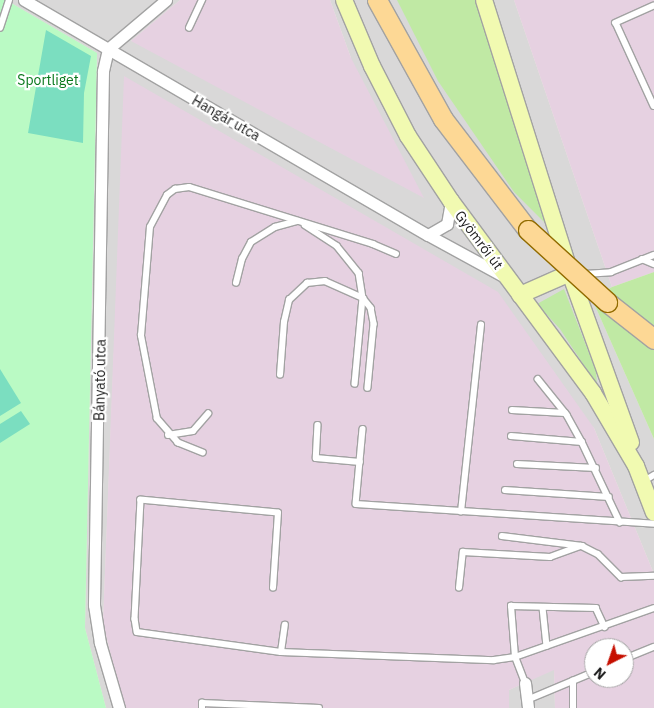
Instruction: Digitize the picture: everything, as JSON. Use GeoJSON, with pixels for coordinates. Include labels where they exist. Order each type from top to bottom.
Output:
{"type":"FeatureCollection","features":[{"type":"Feature","properties":{"kind":"main road"},"geometry":{"type":"LineString","coordinates":[[377,0],[443,120],[528,230],[607,302],[654,339]]}},
{"type":"Feature","properties":{"kind":"street","name":"Hangár utca"},"geometry":{"type":"LineString","coordinates":[[24,0],[428,235],[507,278]]}},
{"type":"Feature","properties":{"kind":"street"},"geometry":{"type":"LineString","coordinates":[[108,49],[166,0]]}},
{"type":"Feature","properties":{"kind":"street","name":"Gyömrői út"},"geometry":{"type":"LineString","coordinates":[[344,0],[388,99],[450,201],[593,394],[636,466],[648,478],[654,512]]}},
{"type":"Feature","properties":{"kind":"street","name":"Gyömrői út"},"geometry":{"type":"LineString","coordinates":[[484,0],[570,273],[630,439],[636,466]]}},
{"type":"Feature","properties":{"kind":"street","name":"Bányató utca"},"geometry":{"type":"LineString","coordinates":[[108,49],[103,71],[94,605],[100,643],[119,708]]}},
{"type":"Feature","properties":{"kind":"street"},"geometry":{"type":"LineString","coordinates":[[428,235],[439,231],[447,224],[450,201]]}},
{"type":"Feature","properties":{"kind":"street"},"geometry":{"type":"LineString","coordinates":[[520,295],[570,273]]}},
{"type":"Feature","properties":{"kind":"street"},"geometry":{"type":"LineString","coordinates":[[525,683],[528,704]]}},
{"type":"Feature","properties":{"kind":"lane"},"geometry":{"type":"LineString","coordinates":[[0,28],[9,0]]}},
{"type":"Feature","properties":{"kind":"lane"},"geometry":{"type":"LineString","coordinates":[[189,28],[202,0]]}},
{"type":"Feature","properties":{"kind":"lane"},"geometry":{"type":"LineString","coordinates":[[654,6],[616,24],[654,106]]}},
{"type":"Feature","properties":{"kind":"lane"},"geometry":{"type":"LineString","coordinates":[[203,453],[178,443],[168,435],[158,419],[153,405],[141,336],[150,227],[160,203],[176,189],[189,187],[299,221],[396,254]]}},
{"type":"Feature","properties":{"kind":"lane"},"geometry":{"type":"LineString","coordinates":[[236,283],[242,259],[251,242],[275,227],[299,221],[337,246],[350,259],[359,274],[363,298],[355,384]]}},
{"type":"Feature","properties":{"kind":"lane"},"geometry":{"type":"LineString","coordinates":[[570,273],[596,274],[654,255]]}},
{"type":"Feature","properties":{"kind":"lane"},"geometry":{"type":"LineString","coordinates":[[642,260],[654,264]]}},
{"type":"Feature","properties":{"kind":"lane"},"geometry":{"type":"LineString","coordinates":[[280,375],[285,311],[293,293],[307,283],[325,282],[363,298],[370,308],[374,324],[368,388]]}},
{"type":"Feature","properties":{"kind":"lane"},"geometry":{"type":"LineString","coordinates":[[461,512],[481,325]]}},
{"type":"Feature","properties":{"kind":"lane"},"geometry":{"type":"LineString","coordinates":[[538,379],[566,413],[596,468],[620,522]]}},
{"type":"Feature","properties":{"kind":"lane"},"geometry":{"type":"LineString","coordinates":[[512,410],[566,413]]}},
{"type":"Feature","properties":{"kind":"lane"},"geometry":{"type":"LineString","coordinates":[[168,435],[194,431],[208,414]]}},
{"type":"Feature","properties":{"kind":"lane"},"geometry":{"type":"LineString","coordinates":[[318,426],[316,458],[360,462]]}},
{"type":"Feature","properties":{"kind":"lane"},"geometry":{"type":"LineString","coordinates":[[363,429],[356,504],[654,524]]}},
{"type":"Feature","properties":{"kind":"lane"},"geometry":{"type":"LineString","coordinates":[[512,436],[582,442]]}},
{"type":"Feature","properties":{"kind":"lane"},"geometry":{"type":"LineString","coordinates":[[517,464],[596,468]]}},
{"type":"Feature","properties":{"kind":"lane"},"geometry":{"type":"LineString","coordinates":[[505,490],[609,497]]}},
{"type":"Feature","properties":{"kind":"lane"},"geometry":{"type":"LineString","coordinates":[[273,588],[278,513],[142,500],[135,619],[137,632],[282,652],[494,660],[515,657],[605,627],[654,608]]}},
{"type":"Feature","properties":{"kind":"lane"},"geometry":{"type":"LineString","coordinates":[[502,536],[582,546],[598,554],[621,576],[654,576]]}},
{"type":"Feature","properties":{"kind":"lane"},"geometry":{"type":"LineString","coordinates":[[459,588],[463,552],[550,557],[582,546]]}},
{"type":"Feature","properties":{"kind":"lane"},"geometry":{"type":"LineString","coordinates":[[525,683],[515,657],[511,606],[596,608],[605,627]]}},
{"type":"Feature","properties":{"kind":"lane"},"geometry":{"type":"LineString","coordinates":[[543,608],[547,646]]}},
{"type":"Feature","properties":{"kind":"lane"},"geometry":{"type":"LineString","coordinates":[[282,652],[285,625]]}},
{"type":"Feature","properties":{"kind":"lane"},"geometry":{"type":"LineString","coordinates":[[634,656],[654,647]]}},
{"type":"Feature","properties":{"kind":"lane"},"geometry":{"type":"LineString","coordinates":[[528,704],[584,676]]}},
{"type":"Feature","properties":{"kind":"lane"},"geometry":{"type":"LineString","coordinates":[[573,681],[573,708]]}},
{"type":"Feature","properties":{"kind":"lane"},"geometry":{"type":"LineString","coordinates":[[202,708],[202,703],[319,708]]}},
{"type":"Feature","properties":{"kind":"shaded area"},"geometry":{"type":"Polygon","coordinates":[[[6,0],[180,0],[131,41],[351,58],[330,0],[514,0],[612,287],[592,299],[654,439],[654,574],[594,428],[125,77],[103,623],[124,708],[106,708],[85,628],[97,53],[6,0]]]}},
{"type":"Feature","properties":{"kind":"shaded area"},"geometry":{"type":"Polygon","coordinates":[[[180,0],[330,0],[351,58],[424,198],[131,41],[180,0]]]}},
{"type":"Feature","properties":{"kind":"shaded area"},"geometry":{"type":"Polygon","coordinates":[[[514,0],[654,0],[654,272],[612,287],[514,0]]]}},
{"type":"Feature","properties":{"kind":"shaded area"},"geometry":{"type":"Polygon","coordinates":[[[124,76],[498,292],[594,428],[654,574],[654,708],[555,708],[554,670],[509,690],[509,708],[124,708],[103,623],[124,76]]]}},
{"type":"Feature","properties":{"kind":"shaded area"},"geometry":{"type":"Polygon","coordinates":[[[554,669],[555,708],[509,708],[509,690],[554,669]]]}},
{"type":"Feature","properties":{"kind":"green space","name":"Sportliget"},"geometry":{"type":"Polygon","coordinates":[[[0,0],[6,0],[97,53],[85,628],[106,708],[0,708],[0,0]]]}},
{"type":"Feature","properties":{"kind":"green space"},"geometry":{"type":"Polygon","coordinates":[[[397,0],[475,0],[548,226],[514,192],[438,81],[397,0]]]}},
{"type":"Feature","properties":{"kind":"green space"},"geometry":{"type":"Polygon","coordinates":[[[46,30],[91,56],[84,93],[83,143],[28,133],[46,30]]]}},
{"type":"Feature","properties":{"kind":"green space"},"geometry":{"type":"Polygon","coordinates":[[[654,272],[654,439],[592,299],[612,287],[654,272]]]}},
{"type":"Feature","properties":{"kind":"green space"},"geometry":{"type":"Polygon","coordinates":[[[564,289],[596,371],[597,385],[560,329],[537,304],[564,289]]]}},
{"type":"Feature","properties":{"kind":"green space"},"geometry":{"type":"Polygon","coordinates":[[[0,369],[21,403],[0,416],[0,369]]]}},
{"type":"Feature","properties":{"kind":"green space"},"geometry":{"type":"Polygon","coordinates":[[[21,411],[30,424],[0,443],[0,424],[21,411]]]}}]}
